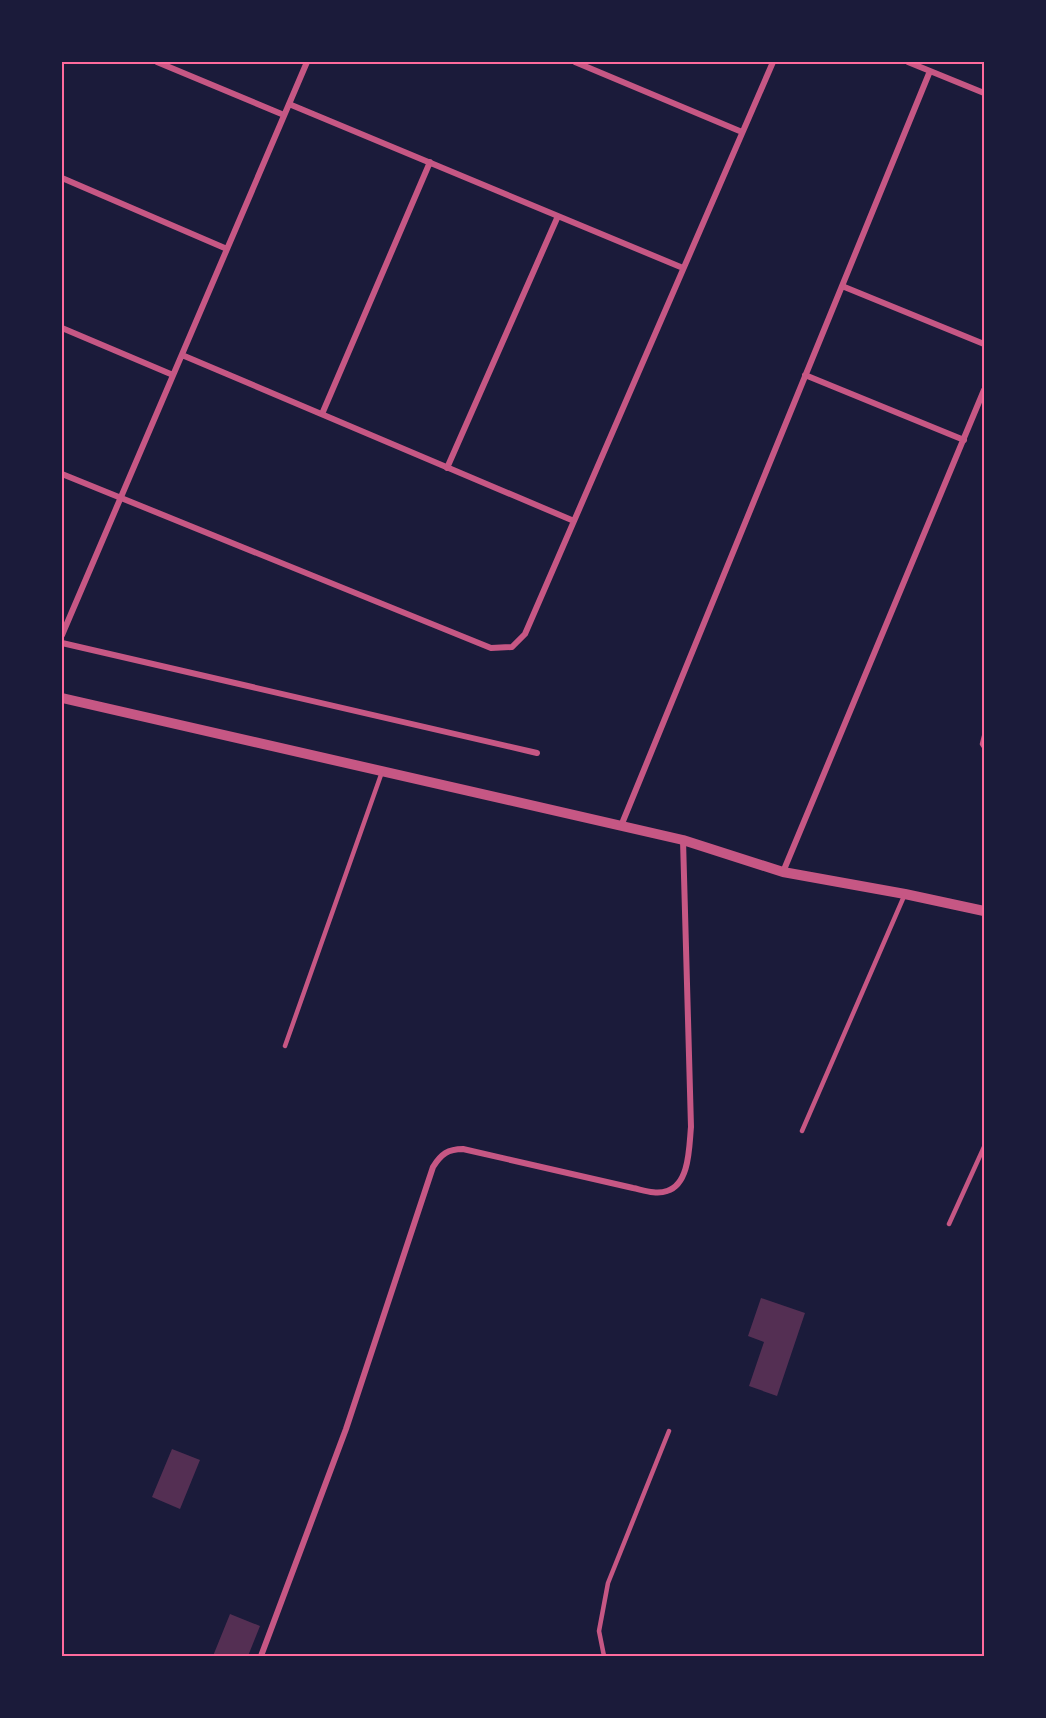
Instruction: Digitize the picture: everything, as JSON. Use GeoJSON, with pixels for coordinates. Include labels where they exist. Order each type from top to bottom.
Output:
{"type":"FeatureCollection","features":[{"type":"Feature","properties":{"kind":"street"},"geometry":{"type":"LineString","coordinates":[[157,62],[284,115]]}},
{"type":"Feature","properties":{"kind":"street"},"geometry":{"type":"LineString","coordinates":[[62,635],[307,62]]}},
{"type":"Feature","properties":{"kind":"street"},"geometry":{"type":"LineString","coordinates":[[575,62],[742,132]]}},
{"type":"Feature","properties":{"kind":"street"},"geometry":{"type":"LineString","coordinates":[[62,474],[491,648],[512,648],[525,634],[772,62]]}},
{"type":"Feature","properties":{"kind":"street"},"geometry":{"type":"LineString","coordinates":[[908,62],[984,93]]}},
{"type":"Feature","properties":{"kind":"street"},"geometry":{"type":"LineString","coordinates":[[621,826],[930,71]]}},
{"type":"Feature","properties":{"kind":"street"},"geometry":{"type":"LineString","coordinates":[[290,104],[683,268]]}},
{"type":"Feature","properties":{"kind":"street"},"geometry":{"type":"LineString","coordinates":[[322,414],[430,162]]}},
{"type":"Feature","properties":{"kind":"street"},"geometry":{"type":"LineString","coordinates":[[62,178],[227,249]]}},
{"type":"Feature","properties":{"kind":"street"},"geometry":{"type":"LineString","coordinates":[[447,468],[558,216]]}},
{"type":"Feature","properties":{"kind":"street"},"geometry":{"type":"LineString","coordinates":[[842,286],[984,344]]}},
{"type":"Feature","properties":{"kind":"street"},"geometry":{"type":"LineString","coordinates":[[62,328],[173,375]]}},
{"type":"Feature","properties":{"kind":"street"},"geometry":{"type":"LineString","coordinates":[[182,355],[574,521]]}},
{"type":"Feature","properties":{"kind":"street"},"geometry":{"type":"LineString","coordinates":[[805,375],[964,440]]}},
{"type":"Feature","properties":{"kind":"street"},"geometry":{"type":"LineString","coordinates":[[783,872],[984,390]]}},
{"type":"Feature","properties":{"kind":"street"},"geometry":{"type":"LineString","coordinates":[[62,643],[537,753]]}},
{"type":"Feature","properties":{"kind":"street"},"geometry":{"type":"LineString","coordinates":[[62,698],[682,840],[783,872],[984,911]]}},
{"type":"Feature","properties":{"kind":"street"},"geometry":{"type":"LineString","coordinates":[[261,1656],[346,1429],[433,1167],[438,1158],[453,1149],[463,1149],[657,1193],[675,1187],[681,1180],[687,1161],[691,1126],[682,840]]}},
{"type":"Feature","properties":{"kind":"lane"},"geometry":{"type":"LineString","coordinates":[[984,736],[981,744],[984,747]]}},
{"type":"Feature","properties":{"kind":"lane"},"geometry":{"type":"LineString","coordinates":[[285,1047],[383,771]]}},
{"type":"Feature","properties":{"kind":"lane"},"geometry":{"type":"LineString","coordinates":[[802,1131],[905,894]]}},
{"type":"Feature","properties":{"kind":"lane"},"geometry":{"type":"LineString","coordinates":[[949,1224],[984,1147]]}},
{"type":"Feature","properties":{"kind":"lane"},"geometry":{"type":"LineString","coordinates":[[604,1656],[599,1631],[608,1582],[669,1431]]}},
{"type":"Feature","properties":{"kind":"building"},"geometry":{"type":"Polygon","coordinates":[[[761,1298],[805,1313],[777,1396],[749,1386],[764,1342],[748,1336],[761,1298]]]}},
{"type":"Feature","properties":{"kind":"building"},"geometry":{"type":"Polygon","coordinates":[[[172,1449],[200,1460],[180,1509],[152,1497],[172,1449]]]}},
{"type":"Feature","properties":{"kind":"building"},"geometry":{"type":"Polygon","coordinates":[[[230,1614],[260,1626],[248,1656],[213,1656],[230,1614]]]}}]}
